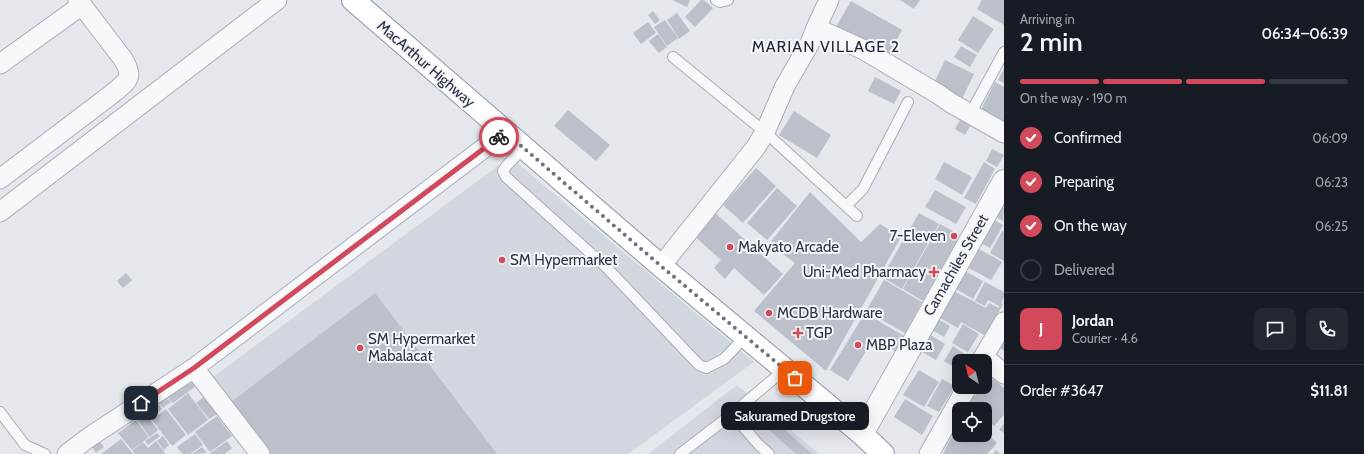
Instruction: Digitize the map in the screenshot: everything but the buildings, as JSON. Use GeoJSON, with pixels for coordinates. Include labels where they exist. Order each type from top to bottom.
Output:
{"type":"FeatureCollection","features":[{"type":"Feature","properties":{"kind":"highway","name":"MacArthur Highway"},"geometry":{"type":"LineString","coordinates":[[353,0],[661,266],[862,434],[883,454]]}},
{"type":"Feature","properties":{"kind":"street"},"geometry":{"type":"LineString","coordinates":[[0,212],[278,0]]}},
{"type":"Feature","properties":{"kind":"street"},"geometry":{"type":"LineString","coordinates":[[661,266],[756,147],[765,132],[785,86],[811,41],[829,0]]}},
{"type":"Feature","properties":{"kind":"street"},"geometry":{"type":"LineString","coordinates":[[0,64],[80,3],[124,59],[130,70],[129,76],[124,84],[0,179]]}},
{"type":"Feature","properties":{"kind":"street"},"geometry":{"type":"LineString","coordinates":[[816,28],[864,50],[1004,133]]}},
{"type":"Feature","properties":{"kind":"street"},"geometry":{"type":"LineString","coordinates":[[67,454],[88,438],[194,368],[505,132]]}},
{"type":"Feature","properties":{"kind":"street","name":"Camachiles Street"},"geometry":{"type":"LineString","coordinates":[[862,434],[1004,181]]}},
{"type":"Feature","properties":{"kind":"street"},"geometry":{"type":"LineString","coordinates":[[986,354],[1004,322]]}},
{"type":"Feature","properties":{"kind":"street"},"geometry":{"type":"LineString","coordinates":[[992,365],[1004,374]]}},
{"type":"Feature","properties":{"kind":"street"},"geometry":{"type":"LineString","coordinates":[[194,368],[260,454]]}},
{"type":"Feature","properties":{"kind":"street"},"geometry":{"type":"LineString","coordinates":[[929,454],[963,394]]}},
{"type":"Feature","properties":{"kind":"lane"},"geometry":{"type":"LineString","coordinates":[[716,0],[720,2],[728,0]]}},
{"type":"Feature","properties":{"kind":"lane"},"geometry":{"type":"LineString","coordinates":[[970,114],[1004,52]]}},
{"type":"Feature","properties":{"kind":"lane"},"geometry":{"type":"LineString","coordinates":[[673,57],[765,132],[857,216]]}},
{"type":"Feature","properties":{"kind":"lane"},"geometry":{"type":"LineString","coordinates":[[846,206],[863,189],[908,102]]}},
{"type":"Feature","properties":{"kind":"lane"},"geometry":{"type":"LineString","coordinates":[[524,148],[503,171],[506,177],[607,268],[699,365],[706,368],[724,359],[745,337]]}},
{"type":"Feature","properties":{"kind":"lane"},"geometry":{"type":"LineString","coordinates":[[680,454],[732,414],[784,370]]}},
{"type":"Feature","properties":{"kind":"lane"},"geometry":{"type":"LineString","coordinates":[[0,412],[25,445],[45,454]]}},
{"type":"Feature","properties":{"kind":"lane"},"geometry":{"type":"LineString","coordinates":[[732,414],[759,445],[769,454]]}},
{"type":"Feature","properties":{"kind":"shaded area","name":"SM Hypermarket"},"geometry":{"type":"Polygon","coordinates":[[[510,157],[754,362],[628,454],[269,454],[213,377],[510,157]]]}},
{"type":"Feature","properties":{"kind":"shaded area"},"geometry":{"type":"Polygon","coordinates":[[[737,385],[819,454],[648,454],[737,385]]]}},
{"type":"Feature","properties":{"kind":"way so far"},"geometry":{"type":"LineString","coordinates":[[499,137],[505,132],[754,345],[795,378]]}},
{"type":"Feature","properties":{"kind":"place","name":"7-Eleven"},"geometry":{"type":"Point","coordinates":[954,236]}},
{"type":"Feature","properties":{"kind":"place","name":"Makyato Arcade"},"geometry":{"type":"Point","coordinates":[730,247]}},
{"type":"Feature","properties":{"kind":"place","name":"SM Hypermarket"},"geometry":{"type":"Point","coordinates":[502,260]}},
{"type":"Feature","properties":{"kind":"place","name":"Uni-Med Pharmacy"},"geometry":{"type":"Point","coordinates":[934,272]}},
{"type":"Feature","properties":{"kind":"place","name":"MCDB Hardware"},"geometry":{"type":"Point","coordinates":[769,313]}},
{"type":"Feature","properties":{"kind":"place","name":"TGP"},"geometry":{"type":"Point","coordinates":[798,333]}},
{"type":"Feature","properties":{"kind":"place","name":"MBP Plaza"},"geometry":{"type":"Point","coordinates":[858,345]}},
{"type":"Feature","properties":{"kind":"place","name":"SM Hypermarket Mabalacat"},"geometry":{"type":"Point","coordinates":[360,348]}},
{"type":"Feature","properties":{"kind":"place","name":"Sakuramed Drugstore"},"geometry":{"type":"Point","coordinates":[795,378]}},
{"type":"Feature","properties":{"kind":"district","name":"MARIAN VILLAGE 2"},"geometry":{"type":"Point","coordinates":[826,46]}},
{"type":"Feature","properties":{"kind":"route"},"geometry":{"type":"LineString","coordinates":[[141,403],[194,368],[499,137]]}}]}
